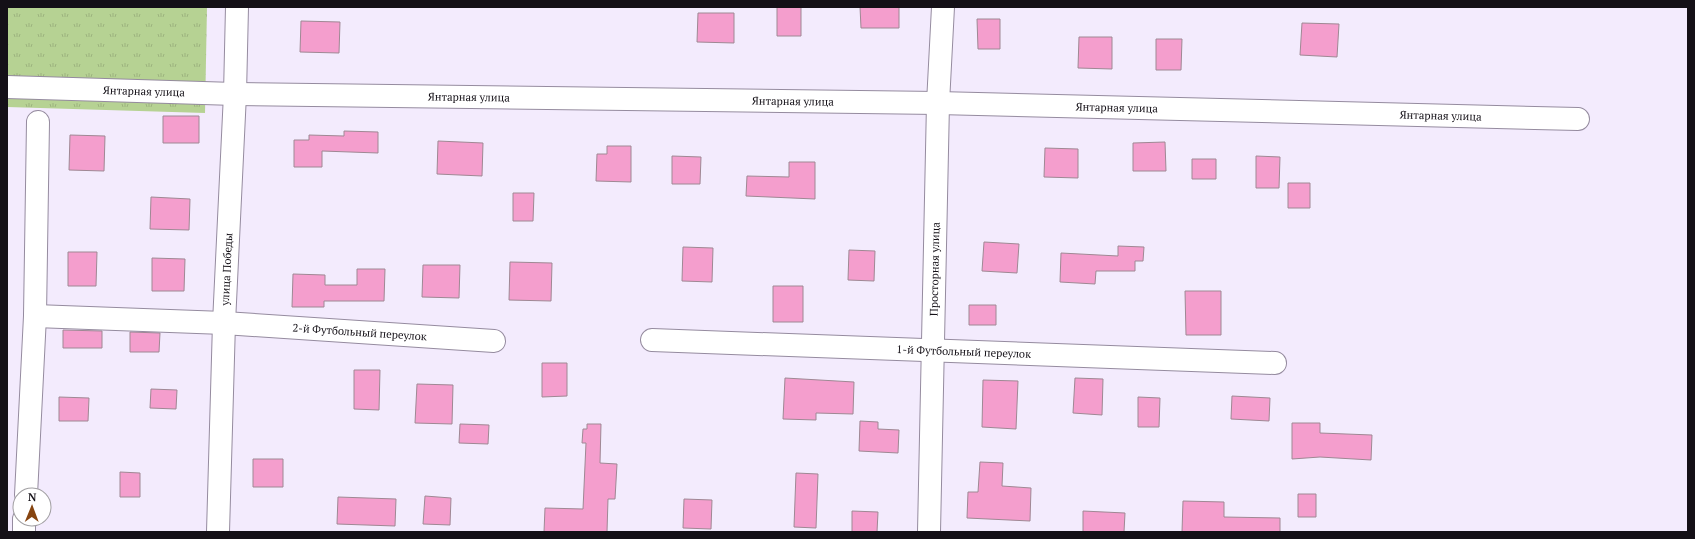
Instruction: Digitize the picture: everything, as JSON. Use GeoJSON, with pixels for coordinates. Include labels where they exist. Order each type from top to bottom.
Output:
{"type":"FeatureCollection","features":[{"type":"Feature","properties":{"kind":"street","name":"улица Победы"},"geometry":{"type":"LineString","coordinates":[[218,532],[224,323],[236,94],[237,7]]}},
{"type":"Feature","properties":{"kind":"street","name":"Просторная улица"},"geometry":{"type":"LineString","coordinates":[[929,532],[938,103],[943,7]]}},
{"type":"Feature","properties":{"kind":"street","name":"Янтарная улица"},"geometry":{"type":"LineString","coordinates":[[7,87],[236,94],[938,103],[1578,119]]}},
{"type":"Feature","properties":{"kind":"street"},"geometry":{"type":"LineString","coordinates":[[26,487],[35,316],[38,122]]}},
{"type":"Feature","properties":{"kind":"street","name":"2-й Футбольный переулок"},"geometry":{"type":"LineString","coordinates":[[35,316],[224,323],[494,340]]}},
{"type":"Feature","properties":{"kind":"street","name":"1-й Футбольный переулок"},"geometry":{"type":"LineString","coordinates":[[652,340],[1275,363]]}},
{"type":"Feature","properties":{"kind":"green space"},"geometry":{"type":"Polygon","coordinates":[[[7,7],[207,7],[205,113],[7,107],[7,7]]]}},
{"type":"Feature","properties":{"kind":"building"},"geometry":{"type":"Polygon","coordinates":[[[777,7],[801,7],[801,36],[777,36],[777,7]]]}},
{"type":"Feature","properties":{"kind":"building"},"geometry":{"type":"Polygon","coordinates":[[[860,7],[899,7],[899,28],[861,28],[860,7]]]}},
{"type":"Feature","properties":{"kind":"building"},"geometry":{"type":"Polygon","coordinates":[[[698,13],[734,13],[734,43],[697,42],[698,13]]]}},
{"type":"Feature","properties":{"kind":"building"},"geometry":{"type":"Polygon","coordinates":[[[977,19],[1000,19],[1000,49],[978,49],[977,19]]]}},
{"type":"Feature","properties":{"kind":"building"},"geometry":{"type":"Polygon","coordinates":[[[301,21],[340,22],[339,53],[300,52],[301,21]]]}},
{"type":"Feature","properties":{"kind":"building"},"geometry":{"type":"Polygon","coordinates":[[[1302,23],[1339,24],[1337,57],[1300,55],[1302,23]]]}},
{"type":"Feature","properties":{"kind":"building"},"geometry":{"type":"Polygon","coordinates":[[[1079,37],[1112,37],[1112,69],[1078,68],[1079,37]]]}},
{"type":"Feature","properties":{"kind":"building"},"geometry":{"type":"Polygon","coordinates":[[[1156,39],[1182,39],[1181,70],[1156,70],[1156,39]]]}},
{"type":"Feature","properties":{"kind":"building"},"geometry":{"type":"Polygon","coordinates":[[[163,116],[199,116],[199,143],[163,143],[163,116]]]}},
{"type":"Feature","properties":{"kind":"building"},"geometry":{"type":"Polygon","coordinates":[[[344,131],[378,132],[378,153],[322,151],[322,167],[294,167],[294,140],[309,140],[309,135],[344,136],[344,131]]]}},
{"type":"Feature","properties":{"kind":"building"},"geometry":{"type":"Polygon","coordinates":[[[70,135],[105,136],[104,171],[69,170],[70,135]]]}},
{"type":"Feature","properties":{"kind":"building"},"geometry":{"type":"Polygon","coordinates":[[[438,141],[483,143],[482,176],[437,174],[438,141]]]}},
{"type":"Feature","properties":{"kind":"building"},"geometry":{"type":"Polygon","coordinates":[[[1165,142],[1166,171],[1133,171],[1133,143],[1165,142]]]}},
{"type":"Feature","properties":{"kind":"building"},"geometry":{"type":"Polygon","coordinates":[[[607,146],[631,146],[631,182],[596,181],[597,154],[607,154],[607,146]]]}},
{"type":"Feature","properties":{"kind":"building"},"geometry":{"type":"Polygon","coordinates":[[[1045,148],[1078,149],[1078,178],[1044,177],[1045,148]]]}},
{"type":"Feature","properties":{"kind":"building"},"geometry":{"type":"Polygon","coordinates":[[[672,156],[701,157],[700,184],[672,184],[672,156]]]}},
{"type":"Feature","properties":{"kind":"building"},"geometry":{"type":"Polygon","coordinates":[[[1256,156],[1280,157],[1279,188],[1256,188],[1256,156]]]}},
{"type":"Feature","properties":{"kind":"building"},"geometry":{"type":"Polygon","coordinates":[[[1192,159],[1216,159],[1216,179],[1192,179],[1192,159]]]}},
{"type":"Feature","properties":{"kind":"building"},"geometry":{"type":"Polygon","coordinates":[[[789,162],[815,162],[815,199],[746,196],[747,176],[789,177],[789,162]]]}},
{"type":"Feature","properties":{"kind":"building"},"geometry":{"type":"Polygon","coordinates":[[[1288,183],[1310,183],[1310,208],[1288,208],[1288,183]]]}},
{"type":"Feature","properties":{"kind":"building"},"geometry":{"type":"Polygon","coordinates":[[[513,193],[534,193],[533,221],[513,221],[513,193]]]}},
{"type":"Feature","properties":{"kind":"building"},"geometry":{"type":"Polygon","coordinates":[[[151,197],[190,199],[189,230],[150,229],[151,197]]]}},
{"type":"Feature","properties":{"kind":"building"},"geometry":{"type":"Polygon","coordinates":[[[984,242],[1019,244],[1017,273],[982,271],[984,242]]]}},
{"type":"Feature","properties":{"kind":"building"},"geometry":{"type":"Polygon","coordinates":[[[1118,246],[1144,247],[1143,261],[1135,261],[1135,271],[1096,271],[1095,284],[1060,282],[1061,253],[1118,256],[1118,246]]]}},
{"type":"Feature","properties":{"kind":"building"},"geometry":{"type":"Polygon","coordinates":[[[683,247],[713,248],[712,282],[682,281],[683,247]]]}},
{"type":"Feature","properties":{"kind":"building"},"geometry":{"type":"Polygon","coordinates":[[[849,250],[875,251],[874,281],[848,280],[849,250]]]}},
{"type":"Feature","properties":{"kind":"building"},"geometry":{"type":"Polygon","coordinates":[[[68,252],[97,252],[96,286],[68,286],[68,252]]]}},
{"type":"Feature","properties":{"kind":"building"},"geometry":{"type":"Polygon","coordinates":[[[152,258],[185,259],[184,291],[152,291],[152,258]]]}},
{"type":"Feature","properties":{"kind":"building"},"geometry":{"type":"Polygon","coordinates":[[[510,262],[552,263],[551,301],[509,300],[510,262]]]}},
{"type":"Feature","properties":{"kind":"building"},"geometry":{"type":"Polygon","coordinates":[[[423,265],[460,265],[459,298],[422,297],[423,265]]]}},
{"type":"Feature","properties":{"kind":"building"},"geometry":{"type":"Polygon","coordinates":[[[357,269],[385,269],[384,301],[324,301],[324,307],[292,307],[293,274],[325,275],[325,285],[357,285],[357,269]]]}},
{"type":"Feature","properties":{"kind":"building"},"geometry":{"type":"Polygon","coordinates":[[[773,286],[803,286],[803,322],[773,322],[773,286]]]}},
{"type":"Feature","properties":{"kind":"building"},"geometry":{"type":"Polygon","coordinates":[[[1185,291],[1221,291],[1221,335],[1186,335],[1185,291]]]}},
{"type":"Feature","properties":{"kind":"building"},"geometry":{"type":"Polygon","coordinates":[[[969,305],[996,305],[996,325],[969,325],[969,305]]]}},
{"type":"Feature","properties":{"kind":"building"},"geometry":{"type":"Polygon","coordinates":[[[63,330],[102,331],[102,348],[63,348],[63,330]]]}},
{"type":"Feature","properties":{"kind":"building"},"geometry":{"type":"Polygon","coordinates":[[[130,332],[160,333],[159,352],[130,352],[130,332]]]}},
{"type":"Feature","properties":{"kind":"building"},"geometry":{"type":"Polygon","coordinates":[[[542,363],[567,363],[567,396],[542,397],[542,363]]]}},
{"type":"Feature","properties":{"kind":"building"},"geometry":{"type":"Polygon","coordinates":[[[354,370],[380,370],[379,410],[354,409],[354,370]]]}},
{"type":"Feature","properties":{"kind":"building"},"geometry":{"type":"Polygon","coordinates":[[[785,378],[854,382],[853,414],[816,413],[816,420],[783,419],[785,378]]]}},
{"type":"Feature","properties":{"kind":"building"},"geometry":{"type":"Polygon","coordinates":[[[1075,378],[1103,379],[1102,415],[1073,413],[1075,378]]]}},
{"type":"Feature","properties":{"kind":"building"},"geometry":{"type":"Polygon","coordinates":[[[983,380],[1018,381],[1016,429],[982,427],[983,380]]]}},
{"type":"Feature","properties":{"kind":"building"},"geometry":{"type":"Polygon","coordinates":[[[417,384],[453,385],[452,424],[415,423],[417,384]]]}},
{"type":"Feature","properties":{"kind":"building"},"geometry":{"type":"Polygon","coordinates":[[[151,389],[177,390],[176,409],[150,408],[151,389]]]}},
{"type":"Feature","properties":{"kind":"building"},"geometry":{"type":"Polygon","coordinates":[[[1232,396],[1270,398],[1269,421],[1231,419],[1232,396]]]}},
{"type":"Feature","properties":{"kind":"building"},"geometry":{"type":"Polygon","coordinates":[[[59,397],[89,398],[88,421],[59,421],[59,397]]]}},
{"type":"Feature","properties":{"kind":"building"},"geometry":{"type":"Polygon","coordinates":[[[1138,397],[1160,398],[1159,427],[1138,427],[1138,397]]]}},
{"type":"Feature","properties":{"kind":"building"},"geometry":{"type":"Polygon","coordinates":[[[860,421],[878,422],[878,429],[899,430],[898,453],[859,451],[860,421]]]}},
{"type":"Feature","properties":{"kind":"building"},"geometry":{"type":"Polygon","coordinates":[[[1292,423],[1320,423],[1320,433],[1372,435],[1371,460],[1320,457],[1292,459],[1292,423]]]}},
{"type":"Feature","properties":{"kind":"building"},"geometry":{"type":"Polygon","coordinates":[[[460,424],[489,425],[488,444],[459,443],[460,424]]]}},
{"type":"Feature","properties":{"kind":"building"},"geometry":{"type":"Polygon","coordinates":[[[587,424],[601,424],[600,463],[617,464],[615,499],[608,499],[607,532],[544,532],[545,508],[583,509],[586,443],[582,443],[583,429],[587,429],[587,424]]]}},
{"type":"Feature","properties":{"kind":"building"},"geometry":{"type":"Polygon","coordinates":[[[253,459],[283,459],[283,487],[253,487],[253,459]]]}},
{"type":"Feature","properties":{"kind":"building"},"geometry":{"type":"Polygon","coordinates":[[[980,462],[1003,463],[1002,486],[1031,488],[1030,521],[967,518],[968,492],[978,492],[980,462]]]}},
{"type":"Feature","properties":{"kind":"building"},"geometry":{"type":"Polygon","coordinates":[[[120,472],[140,473],[140,497],[120,497],[120,472]]]}},
{"type":"Feature","properties":{"kind":"building"},"geometry":{"type":"Polygon","coordinates":[[[796,473],[818,474],[816,528],[794,527],[796,473]]]}},
{"type":"Feature","properties":{"kind":"building"},"geometry":{"type":"Polygon","coordinates":[[[1298,494],[1316,494],[1316,517],[1298,517],[1298,494]]]}},
{"type":"Feature","properties":{"kind":"building"},"geometry":{"type":"Polygon","coordinates":[[[425,496],[451,498],[450,525],[423,524],[425,496]]]}},
{"type":"Feature","properties":{"kind":"building"},"geometry":{"type":"Polygon","coordinates":[[[338,497],[396,499],[395,526],[337,524],[338,497]]]}},
{"type":"Feature","properties":{"kind":"building"},"geometry":{"type":"Polygon","coordinates":[[[684,499],[712,500],[711,529],[683,528],[684,499]]]}},
{"type":"Feature","properties":{"kind":"building"},"geometry":{"type":"Polygon","coordinates":[[[1183,501],[1224,502],[1224,517],[1280,518],[1280,532],[1182,532],[1183,501]]]}},
{"type":"Feature","properties":{"kind":"building"},"geometry":{"type":"Polygon","coordinates":[[[852,511],[878,512],[877,532],[852,532],[852,511]]]}},
{"type":"Feature","properties":{"kind":"building"},"geometry":{"type":"Polygon","coordinates":[[[1083,511],[1125,513],[1124,532],[1083,532],[1083,511]]]}}]}
